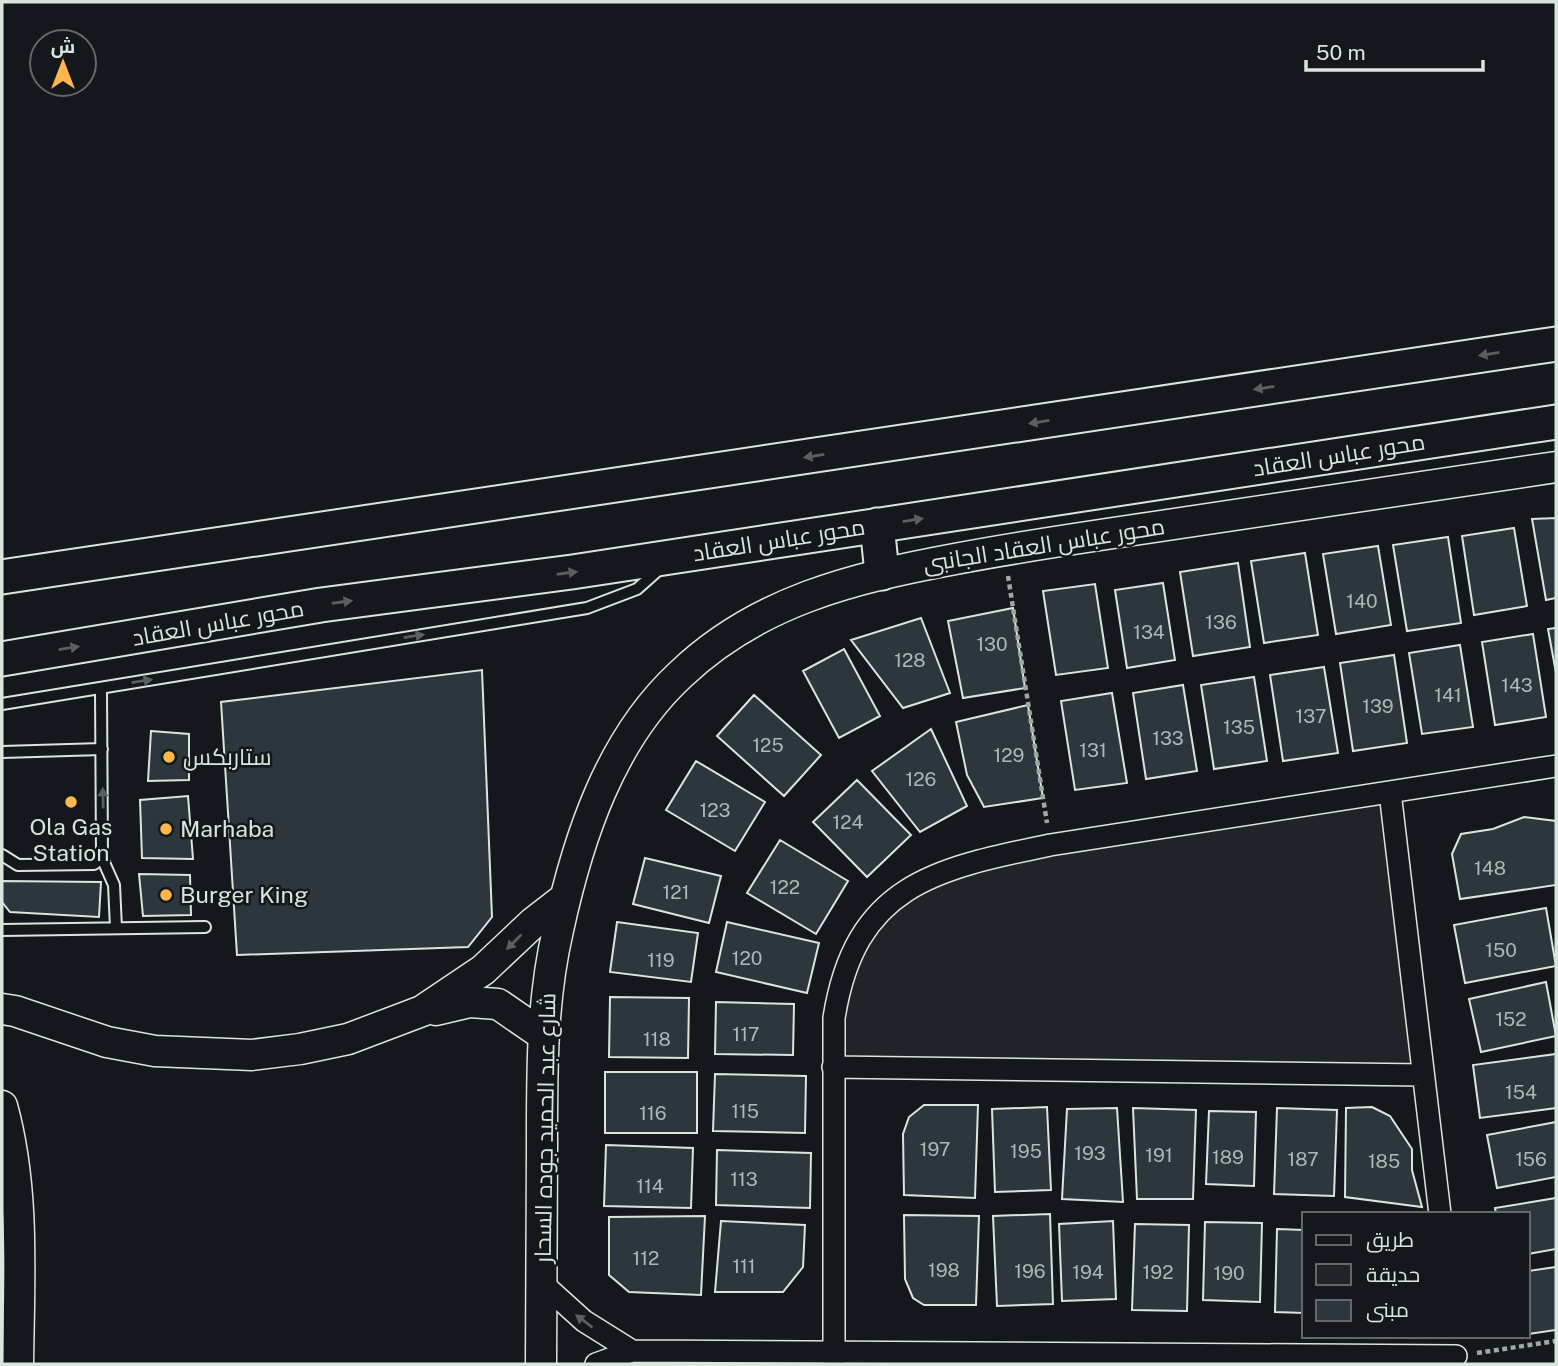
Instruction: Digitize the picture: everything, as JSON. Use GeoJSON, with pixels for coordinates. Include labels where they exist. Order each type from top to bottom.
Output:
{"type":"FeatureCollection","features":[{"type":"Feature","properties":{"kind":"main road"},"geometry":{"type":"LineString","coordinates":[[2,577],[1556,344]]}},
{"type":"Feature","properties":{"kind":"main road","name":"محور عباس العقاد"},"geometry":{"type":"LineString","coordinates":[[2,659],[321,605],[670,557],[1556,422]]}},
{"type":"Feature","properties":{"kind":"main road"},"geometry":{"type":"LineString","coordinates":[[877,525],[882,573]]}},
{"type":"Feature","properties":{"kind":"street","name":"محور عباس العقاد الجانبى"},"geometry":{"type":"LineString","coordinates":[[608,775],[628,735],[652,704],[709,649],[776,607],[813,592],[882,573],[1004,550],[1556,467]]}},
{"type":"Feature","properties":{"kind":"street"},"geometry":{"type":"LineString","coordinates":[[834,1358],[834,1018],[840,978],[856,942],[881,910],[913,886],[950,870],[976,861],[1050,845],[1556,766]]}},
{"type":"Feature","properties":{"kind":"street","name":"شارع عبد الحميد جوده السحار"},"geometry":{"type":"LineString","coordinates":[[541,1364],[543,1035],[551,966],[565,898],[608,775]]}},
{"type":"Feature","properties":{"kind":"street"},"geometry":{"type":"LineString","coordinates":[[1390,792],[1440,1212]]}},
{"type":"Feature","properties":{"kind":"street"},"geometry":{"type":"LineString","coordinates":[[422,1011],[483,970],[534,922],[565,898]]}},
{"type":"Feature","properties":{"kind":"street"},"geometry":{"type":"LineString","coordinates":[[2,1009],[107,1042],[155,1051],[203,1055],[252,1055],[300,1049],[348,1039],[422,1011],[470,1002],[498,1004],[543,1035]]}},
{"type":"Feature","properties":{"kind":"street"},"geometry":{"type":"LineString","coordinates":[[833,1067],[1423,1075]]}},
{"type":"Feature","properties":{"kind":"street"},"geometry":{"type":"LineString","coordinates":[[2,1106],[13,1145],[19,1233],[18,1364]]}},
{"type":"Feature","properties":{"kind":"street"},"geometry":{"type":"LineString","coordinates":[[542,1283],[584,1321],[632,1351]]}},
{"type":"Feature","properties":{"kind":"street"},"geometry":{"type":"LineString","coordinates":[[596,1364],[632,1351],[834,1358],[1455,1352]]}},
{"type":"Feature","properties":{"kind":"lane"},"geometry":{"type":"LineString","coordinates":[[2,704],[587,607],[622,597],[645,584],[670,557]]}},
{"type":"Feature","properties":{"kind":"lane"},"geometry":{"type":"LineString","coordinates":[[101,688],[102,858],[114,885],[116,928]]}},
{"type":"Feature","properties":{"kind":"lane"},"geometry":{"type":"LineString","coordinates":[[2,752],[102,748]]}},
{"type":"Feature","properties":{"kind":"lane"},"geometry":{"type":"LineString","coordinates":[[3,860],[18,864],[94,864],[102,858]]}},
{"type":"Feature","properties":{"kind":"lane"},"geometry":{"type":"LineString","coordinates":[[2,930],[205,927]]}},
{"type":"Feature","properties":{"kind":"path"},"geometry":{"type":"LineString","coordinates":[[1004,550],[1050,845]]}},
{"type":"Feature","properties":{"kind":"path"},"geometry":{"type":"LineString","coordinates":[[1455,1352],[1556,1341]]}},
{"type":"Feature","properties":{"kind":"green space"},"geometry":{"type":"Polygon","coordinates":[[[1390,792],[1423,1075],[833,1067],[857,942],[950,870],[1390,792]]]}},
{"type":"Feature","properties":{"kind":"building"},"geometry":{"type":"Polygon","coordinates":[[[1556,518],[1556,598],[1546,600],[1532,519],[1556,518]]]}},
{"type":"Feature","properties":{"kind":"building"},"geometry":{"type":"Polygon","coordinates":[[[1514,528],[1527,606],[1474,615],[1462,536],[1514,528]]]}},
{"type":"Feature","properties":{"kind":"building"},"geometry":{"type":"Polygon","coordinates":[[[1448,537],[1461,623],[1407,631],[1393,545],[1448,537]]]}},
{"type":"Feature","properties":{"kind":"building"},"geometry":{"type":"Polygon","coordinates":[[[1378,546],[1391,625],[1336,634],[1323,554],[1378,546]]]}},
{"type":"Feature","properties":{"kind":"building"},"geometry":{"type":"Polygon","coordinates":[[[1305,553],[1318,635],[1264,643],[1251,561],[1305,553]]]}},
{"type":"Feature","properties":{"kind":"building"},"geometry":{"type":"Polygon","coordinates":[[[1238,563],[1250,647],[1193,656],[1180,572],[1238,563]]]}},
{"type":"Feature","properties":{"kind":"building"},"geometry":{"type":"Polygon","coordinates":[[[1163,583],[1175,660],[1127,668],[1115,590],[1163,583]]]}},
{"type":"Feature","properties":{"kind":"building"},"geometry":{"type":"Polygon","coordinates":[[[1095,584],[1108,668],[1056,675],[1043,591],[1095,584]]]}},
{"type":"Feature","properties":{"kind":"building"},"geometry":{"type":"Polygon","coordinates":[[[1013,608],[1025,688],[963,698],[948,621],[1013,608]]]}},
{"type":"Feature","properties":{"kind":"building"},"geometry":{"type":"Polygon","coordinates":[[[921,618],[950,693],[903,708],[851,640],[921,618]]]}},
{"type":"Feature","properties":{"kind":"building"},"geometry":{"type":"Polygon","coordinates":[[[1556,628],[1556,673],[1548,629],[1556,628]]]}},
{"type":"Feature","properties":{"kind":"building"},"geometry":{"type":"Polygon","coordinates":[[[1533,634],[1546,717],[1495,725],[1482,642],[1533,634]]]}},
{"type":"Feature","properties":{"kind":"building"},"geometry":{"type":"Polygon","coordinates":[[[1460,645],[1473,727],[1422,734],[1409,653],[1460,645]]]}},
{"type":"Feature","properties":{"kind":"building"},"geometry":{"type":"Polygon","coordinates":[[[844,649],[880,716],[839,738],[803,671],[844,649]]]}},
{"type":"Feature","properties":{"kind":"building"},"geometry":{"type":"Polygon","coordinates":[[[1394,655],[1407,743],[1353,751],[1340,663],[1394,655]]]}},
{"type":"Feature","properties":{"kind":"building"},"geometry":{"type":"Polygon","coordinates":[[[1324,667],[1338,753],[1283,761],[1270,675],[1324,667]]]}},
{"type":"Feature","properties":{"kind":"building"},"geometry":{"type":"Polygon","coordinates":[[[482,670],[492,917],[468,947],[237,955],[221,702],[482,670]]]}},
{"type":"Feature","properties":{"kind":"building"},"geometry":{"type":"Polygon","coordinates":[[[1254,677],[1267,761],[1214,769],[1201,685],[1254,677]]]}},
{"type":"Feature","properties":{"kind":"building"},"geometry":{"type":"Polygon","coordinates":[[[1183,685],[1197,771],[1146,779],[1133,693],[1183,685]]]}},
{"type":"Feature","properties":{"kind":"building"},"geometry":{"type":"Polygon","coordinates":[[[1112,693],[1127,783],[1075,790],[1061,701],[1112,693]]]}},
{"type":"Feature","properties":{"kind":"building"},"geometry":{"type":"Polygon","coordinates":[[[754,695],[821,755],[784,796],[717,736],[754,695]]]}},
{"type":"Feature","properties":{"kind":"building"},"geometry":{"type":"Polygon","coordinates":[[[1028,705],[1043,798],[984,807],[967,775],[956,722],[1028,705]]]}},
{"type":"Feature","properties":{"kind":"building"},"geometry":{"type":"Polygon","coordinates":[[[931,729],[967,806],[920,832],[872,771],[931,729]]]}},
{"type":"Feature","properties":{"kind":"building","name":"ستاربكس"},"geometry":{"type":"Polygon","coordinates":[[[151,731],[189,734],[189,780],[148,781],[151,731]]]}},
{"type":"Feature","properties":{"kind":"building"},"geometry":{"type":"Polygon","coordinates":[[[696,761],[765,802],[735,851],[666,810],[696,761]]]}},
{"type":"Feature","properties":{"kind":"building"},"geometry":{"type":"Polygon","coordinates":[[[857,780],[911,835],[867,877],[813,822],[857,780]]]}},
{"type":"Feature","properties":{"kind":"building","name":"Marhaba"},"geometry":{"type":"Polygon","coordinates":[[[188,796],[193,859],[142,858],[140,800],[188,796]]]}},
{"type":"Feature","properties":{"kind":"building"},"geometry":{"type":"Polygon","coordinates":[[[1524,817],[1556,821],[1556,885],[1460,899],[1452,854],[1461,834],[1493,829],[1524,817]]]}},
{"type":"Feature","properties":{"kind":"building"},"geometry":{"type":"Polygon","coordinates":[[[780,840],[848,881],[816,934],[747,893],[780,840]]]}},
{"type":"Feature","properties":{"kind":"building"},"geometry":{"type":"Polygon","coordinates":[[[645,858],[721,876],[709,923],[633,904],[645,858]]]}},
{"type":"Feature","properties":{"kind":"building","name":"Burger King"},"geometry":{"type":"Polygon","coordinates":[[[139,874],[190,875],[191,915],[143,916],[139,874]]]}},
{"type":"Feature","properties":{"kind":"building"},"geometry":{"type":"Polygon","coordinates":[[[2,881],[101,882],[99,917],[10,912],[2,902],[2,881]]]}},
{"type":"Feature","properties":{"kind":"building"},"geometry":{"type":"Polygon","coordinates":[[[1546,908],[1556,966],[1465,983],[1454,925],[1546,908]]]}},
{"type":"Feature","properties":{"kind":"building"},"geometry":{"type":"Polygon","coordinates":[[[617,922],[698,933],[691,982],[610,972],[617,922]]]}},
{"type":"Feature","properties":{"kind":"building"},"geometry":{"type":"Polygon","coordinates":[[[727,922],[819,943],[807,993],[716,972],[727,922]]]}},
{"type":"Feature","properties":{"kind":"building"},"geometry":{"type":"Polygon","coordinates":[[[1546,982],[1556,1036],[1481,1052],[1469,999],[1546,982]]]}},
{"type":"Feature","properties":{"kind":"building"},"geometry":{"type":"Polygon","coordinates":[[[610,997],[689,998],[688,1058],[609,1057],[610,997]]]}},
{"type":"Feature","properties":{"kind":"building"},"geometry":{"type":"Polygon","coordinates":[[[716,1002],[794,1004],[793,1055],[715,1054],[716,1002]]]}},
{"type":"Feature","properties":{"kind":"building"},"geometry":{"type":"Polygon","coordinates":[[[1556,1054],[1556,1108],[1480,1118],[1473,1065],[1556,1054]]]}},
{"type":"Feature","properties":{"kind":"building"},"geometry":{"type":"Polygon","coordinates":[[[605,1072],[697,1072],[697,1133],[605,1133],[605,1072]]]}},
{"type":"Feature","properties":{"kind":"building"},"geometry":{"type":"Polygon","coordinates":[[[715,1074],[806,1076],[805,1133],[713,1131],[715,1074]]]}},
{"type":"Feature","properties":{"kind":"building"},"geometry":{"type":"Polygon","coordinates":[[[924,1105],[978,1105],[975,1198],[904,1195],[903,1134],[909,1117],[924,1105]]]}},
{"type":"Feature","properties":{"kind":"building"},"geometry":{"type":"Polygon","coordinates":[[[1047,1107],[1051,1190],[995,1192],[992,1109],[1047,1107]]]}},
{"type":"Feature","properties":{"kind":"building"},"geometry":{"type":"Polygon","coordinates":[[[1372,1107],[1390,1116],[1412,1149],[1412,1170],[1422,1207],[1345,1197],[1346,1108],[1372,1107]]]}},
{"type":"Feature","properties":{"kind":"building"},"geometry":{"type":"Polygon","coordinates":[[[1117,1108],[1123,1202],[1062,1199],[1067,1109],[1117,1108]]]}},
{"type":"Feature","properties":{"kind":"building"},"geometry":{"type":"Polygon","coordinates":[[[1133,1108],[1196,1110],[1193,1199],[1137,1199],[1133,1108]]]}},
{"type":"Feature","properties":{"kind":"building"},"geometry":{"type":"Polygon","coordinates":[[[1277,1108],[1337,1110],[1334,1196],[1274,1194],[1277,1108]]]}},
{"type":"Feature","properties":{"kind":"building"},"geometry":{"type":"Polygon","coordinates":[[[1209,1111],[1256,1112],[1254,1186],[1206,1184],[1209,1111]]]}},
{"type":"Feature","properties":{"kind":"building"},"geometry":{"type":"Polygon","coordinates":[[[1556,1122],[1556,1177],[1497,1188],[1487,1135],[1556,1122]]]}},
{"type":"Feature","properties":{"kind":"building"},"geometry":{"type":"Polygon","coordinates":[[[606,1145],[693,1148],[691,1208],[604,1206],[606,1145]]]}},
{"type":"Feature","properties":{"kind":"building"},"geometry":{"type":"Polygon","coordinates":[[[717,1150],[811,1153],[810,1208],[716,1205],[717,1150]]]}},
{"type":"Feature","properties":{"kind":"building"},"geometry":{"type":"Polygon","coordinates":[[[1556,1198],[1556,1249],[1530,1254],[1530,1212],[1496,1212],[1495,1208],[1556,1198]]]}},
{"type":"Feature","properties":{"kind":"building"},"geometry":{"type":"Polygon","coordinates":[[[1050,1214],[1053,1304],[997,1306],[993,1216],[1050,1214]]]}},
{"type":"Feature","properties":{"kind":"building"},"geometry":{"type":"Polygon","coordinates":[[[904,1215],[979,1216],[976,1305],[924,1305],[913,1298],[905,1279],[904,1215]]]}},
{"type":"Feature","properties":{"kind":"building"},"geometry":{"type":"Polygon","coordinates":[[[705,1216],[701,1295],[629,1292],[609,1275],[609,1217],[705,1216]]]}},
{"type":"Feature","properties":{"kind":"building"},"geometry":{"type":"Polygon","coordinates":[[[721,1221],[805,1225],[803,1267],[783,1292],[715,1292],[721,1221]]]}},
{"type":"Feature","properties":{"kind":"building"},"geometry":{"type":"Polygon","coordinates":[[[1113,1221],[1116,1299],[1062,1301],[1059,1224],[1113,1221]]]}},
{"type":"Feature","properties":{"kind":"building"},"geometry":{"type":"Polygon","coordinates":[[[1205,1222],[1262,1223],[1260,1302],[1203,1300],[1205,1222]]]}},
{"type":"Feature","properties":{"kind":"building"},"geometry":{"type":"Polygon","coordinates":[[[1135,1224],[1189,1225],[1187,1311],[1132,1310],[1135,1224]]]}},
{"type":"Feature","properties":{"kind":"building"},"geometry":{"type":"Polygon","coordinates":[[[1277,1229],[1302,1230],[1302,1313],[1275,1312],[1277,1229]]]}},
{"type":"Feature","properties":{"kind":"building"},"geometry":{"type":"Polygon","coordinates":[[[1556,1267],[1556,1330],[1530,1334],[1530,1271],[1556,1267]]]}},
{"type":"Feature","properties":{"kind":"place","name":"ستاربكس"},"geometry":{"type":"Point","coordinates":[169,757]}},
{"type":"Feature","properties":{"kind":"place","name":"Ola Gas Station"},"geometry":{"type":"Point","coordinates":[71,802]}},
{"type":"Feature","properties":{"kind":"place","name":"Marhaba"},"geometry":{"type":"Point","coordinates":[166,829]}},
{"type":"Feature","properties":{"kind":"place","name":"Burger King"},"geometry":{"type":"Point","coordinates":[166,895]}}]}
